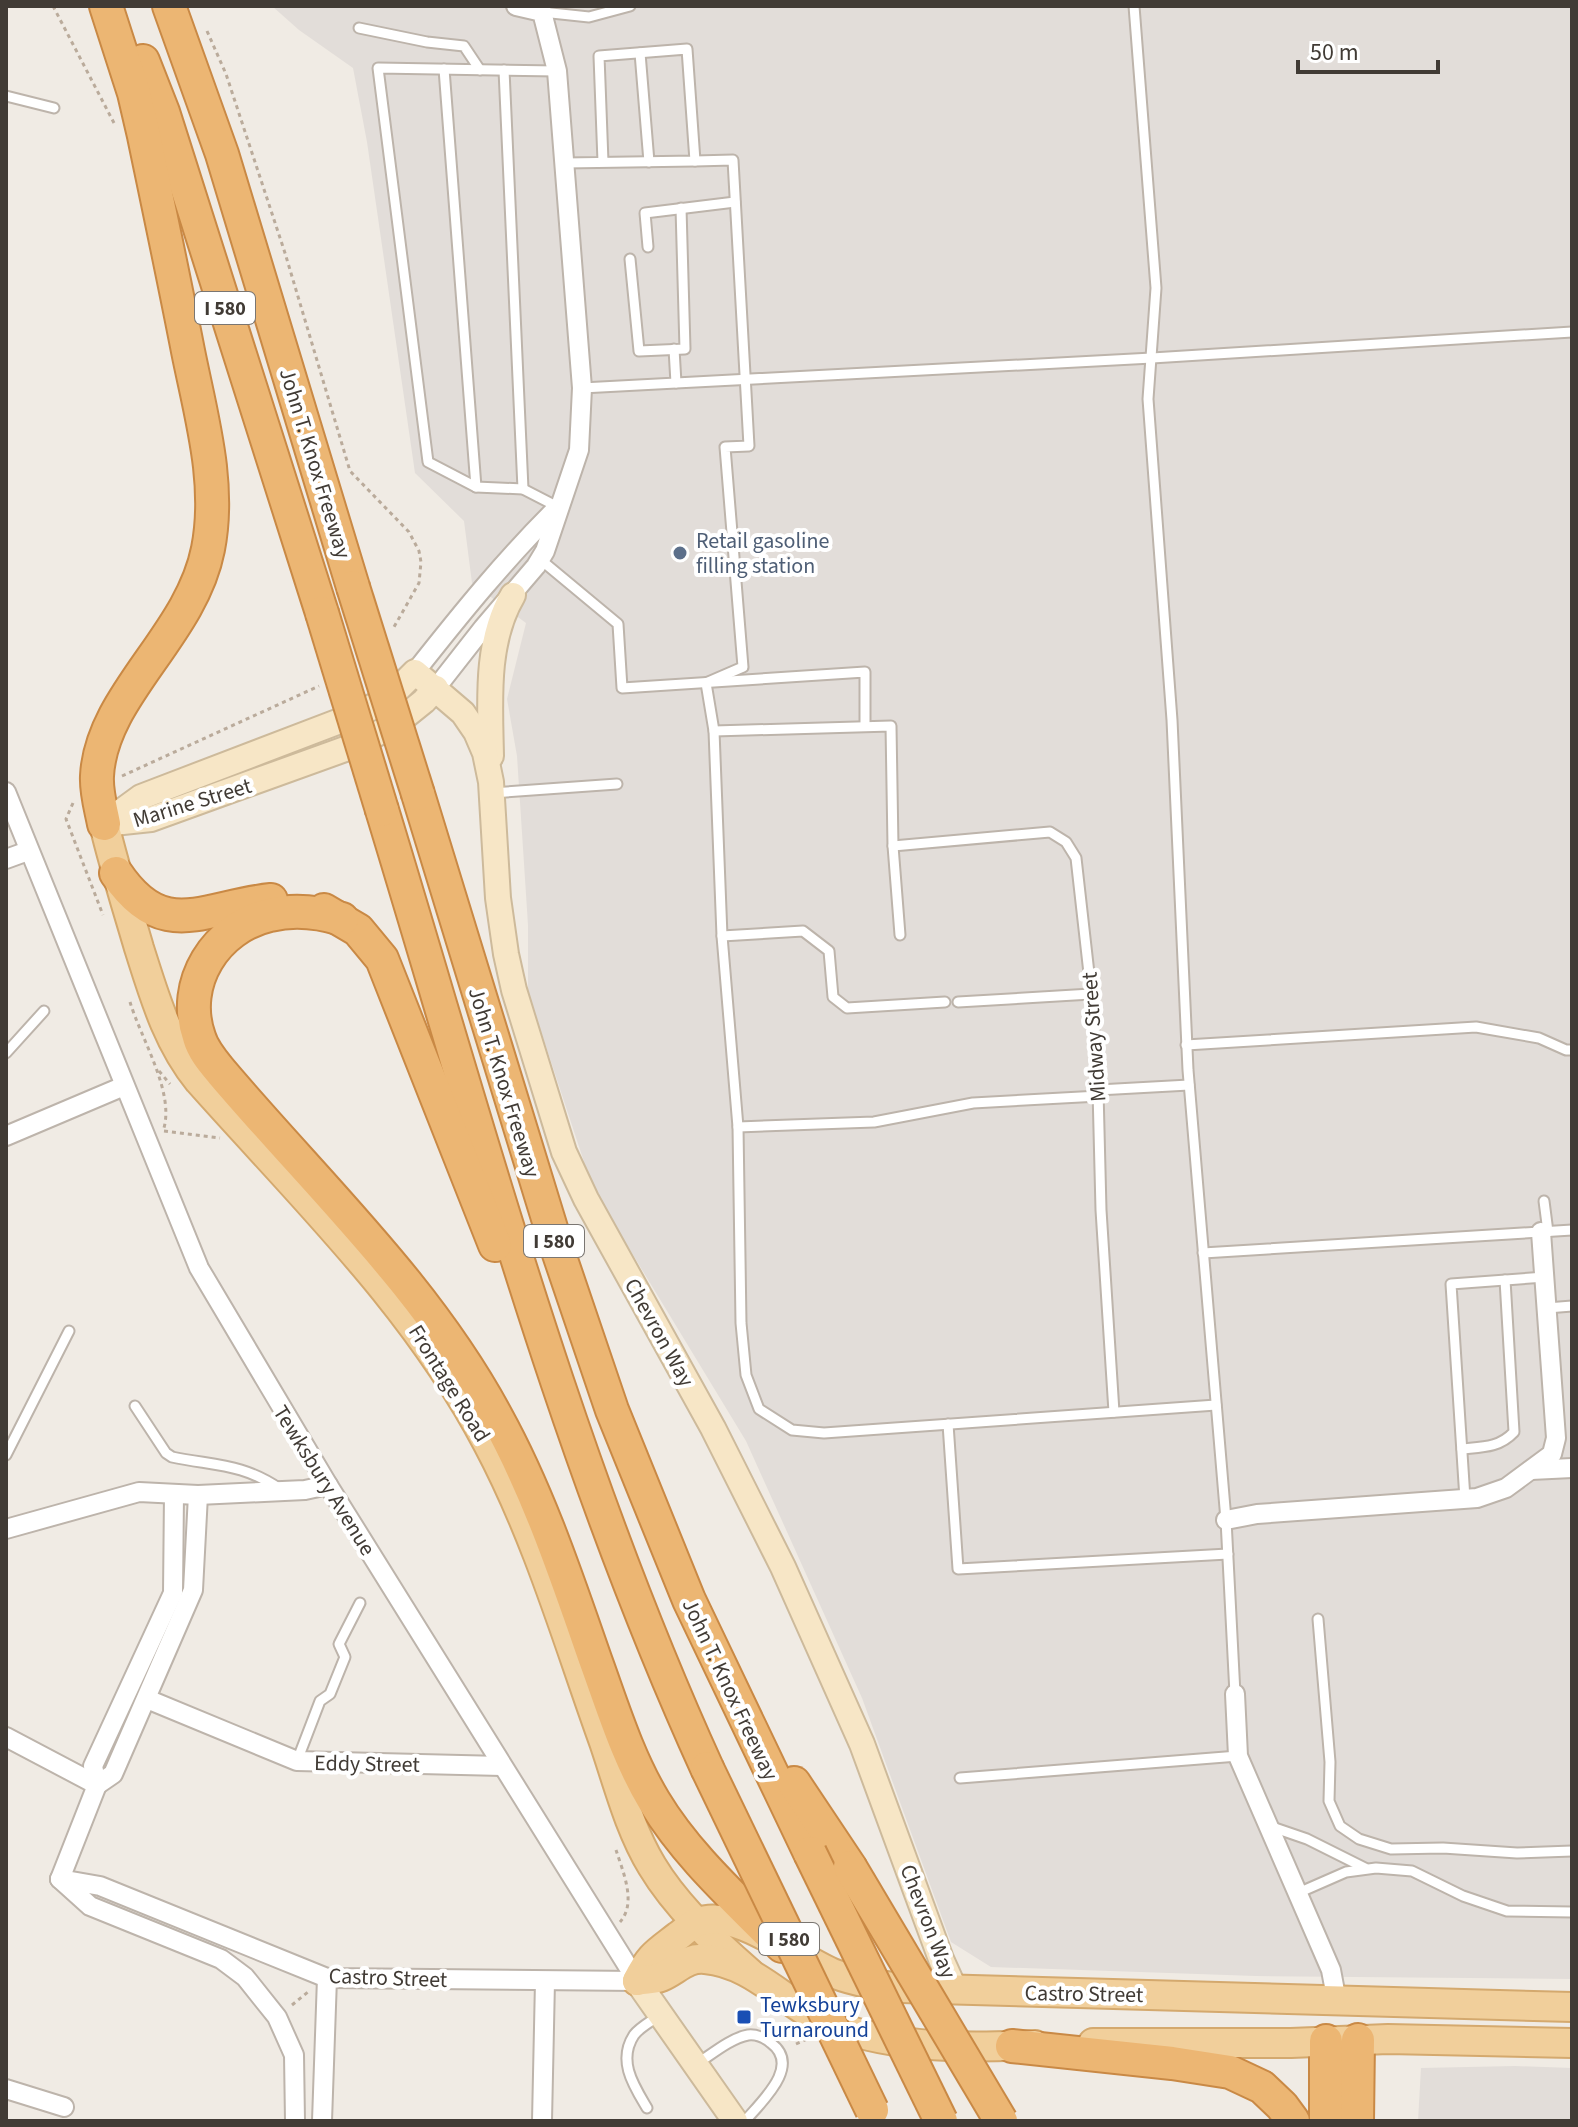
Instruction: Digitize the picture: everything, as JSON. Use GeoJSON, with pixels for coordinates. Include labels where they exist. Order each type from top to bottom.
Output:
{"type":"FeatureCollection","features":[{"type":"Feature","properties":{"kind":"highway"},"geometry":{"type":"LineString","coordinates":[[104,824],[96,781],[104,738],[194,594],[208,550],[212,494],[205,432],[144,136],[134,93],[106,6]]}},
{"type":"Feature","properties":{"kind":"highway","name":"John T. Knox Freeway"},"geometry":{"type":"LineString","coordinates":[[121,6],[163,112],[322,613],[525,1280],[603,1514],[642,1616],[707,1768],[875,2115]]}},
{"type":"Feature","properties":{"kind":"highway","name":"John T. Knox Freeway"},"geometry":{"type":"LineString","coordinates":[[169,6],[222,154],[553,1236],[598,1371],[657,1526],[724,1675],[941,2121]]}},
{"type":"Feature","properties":{"kind":"highway"},"geometry":{"type":"LineString","coordinates":[[116,873],[142,904],[163,913],[190,915],[273,900],[306,904],[342,919],[370,941],[391,979],[603,1514]]}},
{"type":"Feature","properties":{"kind":"highway"},"geometry":{"type":"LineString","coordinates":[[342,919],[304,912],[268,915],[244,924],[222,940],[208,956],[196,986],[194,1017],[203,1047],[240,1095],[403,1278],[475,1379],[533,1491],[619,1725],[645,1786],[676,1834],[782,1946]]}},
{"type":"Feature","properties":{"kind":"highway"},"geometry":{"type":"LineString","coordinates":[[724,1675],[850,1867],[1001,2121]]}},
{"type":"Feature","properties":{"kind":"highway"},"geometry":{"type":"LineString","coordinates":[[1357,2121],[1358,2040]]}},
{"type":"Feature","properties":{"kind":"highway"},"geometry":{"type":"LineString","coordinates":[[1326,2041],[1326,2121]]}},
{"type":"Feature","properties":{"kind":"highway"},"geometry":{"type":"LineString","coordinates":[[1012,2046],[1230,2072],[1249,2079],[1269,2093],[1293,2121]]}},
{"type":"Feature","properties":{"kind":"main road","name":"Frontage Road"},"geometry":{"type":"LineString","coordinates":[[104,824],[116,873],[159,1009],[180,1056],[390,1293],[438,1358],[480,1427],[531,1538],[641,1846],[666,1886],[697,1922],[750,1973]]}},
{"type":"Feature","properties":{"kind":"main road","name":"Castro Street"},"geometry":{"type":"LineString","coordinates":[[697,1922],[730,1921],[836,1974],[866,1984],[901,1988],[1572,2007]]}},
{"type":"Feature","properties":{"kind":"main road"},"geometry":{"type":"LineString","coordinates":[[637,1981],[648,1959],[697,1922]]}},
{"type":"Feature","properties":{"kind":"main road","name":"Castro Street"},"geometry":{"type":"LineString","coordinates":[[637,1981],[660,1977],[682,1963],[702,1958],[750,1973],[790,2003],[834,2026],[893,2041],[937,2046],[1358,2040],[1572,2043]]}},
{"type":"Feature","properties":{"kind":"main road"},"geometry":{"type":"LineString","coordinates":[[1337,2002],[1358,2040]]}},
{"type":"Feature","properties":{"kind":"main road"},"geometry":{"type":"LineString","coordinates":[[1326,2041],[1337,2002]]}},
{"type":"Feature","properties":{"kind":"street"},"geometry":{"type":"LineString","coordinates":[[516,6],[554,11]]}},
{"type":"Feature","properties":{"kind":"street","name":"Marine Street"},"geometry":{"type":"LineString","coordinates":[[104,824],[151,819],[345,749],[393,726],[436,688],[538,563],[552,533],[579,450],[582,388],[554,11]]}},
{"type":"Feature","properties":{"kind":"street","name":"Marine Street"},"geometry":{"type":"LineString","coordinates":[[104,824],[141,797],[366,711],[395,692],[500,569],[558,507]]}},
{"type":"Feature","properties":{"kind":"street"},"geometry":{"type":"LineString","coordinates":[[492,787],[492,671],[503,617],[513,595]]}},
{"type":"Feature","properties":{"kind":"street","name":"Chevron Way"},"geometry":{"type":"LineString","coordinates":[[415,672],[455,704],[476,732],[485,753],[492,787],[498,898],[506,954],[514,990],[564,1152],[594,1214],[720,1439],[788,1578],[862,1744],[955,1990]]}},
{"type":"Feature","properties":{"kind":"street","name":"Tewksbury Avenue"},"geometry":{"type":"LineString","coordinates":[[6,792],[199,1268],[328,1485],[637,1981],[735,2121]]}},
{"type":"Feature","properties":{"kind":"street"},"geometry":{"type":"LineString","coordinates":[[6,859],[28,851]]}},
{"type":"Feature","properties":{"kind":"street"},"geometry":{"type":"LineString","coordinates":[[6,1136],[124,1086]]}},
{"type":"Feature","properties":{"kind":"street"},"geometry":{"type":"LineString","coordinates":[[1226,1520],[1257,1514],[1465,1499],[1506,1488],[1552,1454],[1556,1438],[1545,1232]]}},
{"type":"Feature","properties":{"kind":"street"},"geometry":{"type":"LineString","coordinates":[[1529,1470],[1572,1468]]}},
{"type":"Feature","properties":{"kind":"street"},"geometry":{"type":"LineString","coordinates":[[6,1529],[139,1492],[198,1495],[283,1491],[328,1485]]}},
{"type":"Feature","properties":{"kind":"street"},"geometry":{"type":"LineString","coordinates":[[174,1494],[173,1593],[93,1766],[97,1785],[60,1879],[90,1906],[221,1959],[245,1977],[277,2017],[294,2055],[295,2121]]}},
{"type":"Feature","properties":{"kind":"street"},"geometry":{"type":"LineString","coordinates":[[97,1785],[113,1774],[193,1590],[198,1495]]}},
{"type":"Feature","properties":{"kind":"street"},"geometry":{"type":"LineString","coordinates":[[1235,1694],[1238,1756],[1331,1970],[1337,2002]]}},
{"type":"Feature","properties":{"kind":"street","name":"Eddy Street"},"geometry":{"type":"LineString","coordinates":[[147,1699],[297,1761],[502,1766]]}},
{"type":"Feature","properties":{"kind":"street"},"geometry":{"type":"LineString","coordinates":[[6,1737],[97,1785]]}},
{"type":"Feature","properties":{"kind":"street","name":"Castro Street"},"geometry":{"type":"LineString","coordinates":[[60,1879],[100,1886],[327,1978],[637,1981]]}},
{"type":"Feature","properties":{"kind":"street"},"geometry":{"type":"LineString","coordinates":[[322,2121],[327,1978]]}},
{"type":"Feature","properties":{"kind":"street"},"geometry":{"type":"LineString","coordinates":[[545,1981],[545,2117]]}},
{"type":"Feature","properties":{"kind":"street"},"geometry":{"type":"LineString","coordinates":[[6,2089],[64,2107]]}},
{"type":"Feature","properties":{"kind":"lane"},"geometry":{"type":"LineString","coordinates":[[554,11],[589,17],[630,6]]}},
{"type":"Feature","properties":{"kind":"lane"},"geometry":{"type":"LineString","coordinates":[[1134,6],[1156,288],[1148,399],[1172,720],[1186,1045],[1226,1520],[1235,1694]]}},
{"type":"Feature","properties":{"kind":"lane"},"geometry":{"type":"LineString","coordinates":[[359,28],[464,46],[480,70]]}},
{"type":"Feature","properties":{"kind":"lane"},"geometry":{"type":"LineString","coordinates":[[603,162],[599,56],[687,49],[695,161]]}},
{"type":"Feature","properties":{"kind":"lane"},"geometry":{"type":"LineString","coordinates":[[640,53],[649,162]]}},
{"type":"Feature","properties":{"kind":"lane"},"geometry":{"type":"LineString","coordinates":[[557,71],[378,68],[428,462],[476,487],[523,489],[558,507]]}},
{"type":"Feature","properties":{"kind":"lane"},"geometry":{"type":"LineString","coordinates":[[444,69],[476,487]]}},
{"type":"Feature","properties":{"kind":"lane"},"geometry":{"type":"LineString","coordinates":[[504,70],[523,489]]}},
{"type":"Feature","properties":{"kind":"lane"},"geometry":{"type":"LineString","coordinates":[[6,96],[54,108]]}},
{"type":"Feature","properties":{"kind":"lane"},"geometry":{"type":"LineString","coordinates":[[565,163],[733,160],[749,446],[725,447],[743,667],[706,683]]}},
{"type":"Feature","properties":{"kind":"lane"},"geometry":{"type":"LineString","coordinates":[[648,247],[645,213],[735,202]]}},
{"type":"Feature","properties":{"kind":"lane"},"geometry":{"type":"LineString","coordinates":[[630,259],[639,351],[685,349],[681,208]]}},
{"type":"Feature","properties":{"kind":"lane"},"geometry":{"type":"LineString","coordinates":[[582,388],[1572,332]]}},
{"type":"Feature","properties":{"kind":"lane"},"geometry":{"type":"LineString","coordinates":[[674,349],[676,383]]}},
{"type":"Feature","properties":{"kind":"lane"},"geometry":{"type":"LineString","coordinates":[[538,563],[618,624],[622,688],[865,672],[865,725]]}},
{"type":"Feature","properties":{"kind":"lane"},"geometry":{"type":"LineString","coordinates":[[706,683],[714,731],[722,936],[738,1127],[741,1323],[746,1375],[759,1409],[792,1430],[824,1433],[1216,1405]]}},
{"type":"Feature","properties":{"kind":"lane"},"geometry":{"type":"LineString","coordinates":[[714,731],[891,726],[893,846],[900,935]]}},
{"type":"Feature","properties":{"kind":"lane"},"geometry":{"type":"LineString","coordinates":[[492,787],[617,784]]}},
{"type":"Feature","properties":{"kind":"lane","name":"Midway Street"},"geometry":{"type":"LineString","coordinates":[[893,846],[1050,832],[1066,842],[1076,858],[1098,1093],[1101,1210],[1114,1412]]}},
{"type":"Feature","properties":{"kind":"lane"},"geometry":{"type":"LineString","coordinates":[[722,936],[803,931],[829,951],[833,997],[847,1008],[945,1002]]}},
{"type":"Feature","properties":{"kind":"lane"},"geometry":{"type":"LineString","coordinates":[[958,1002],[1091,994]]}},
{"type":"Feature","properties":{"kind":"lane"},"geometry":{"type":"LineString","coordinates":[[6,1053],[44,1011]]}},
{"type":"Feature","properties":{"kind":"lane"},"geometry":{"type":"LineString","coordinates":[[1186,1045],[1476,1027],[1539,1038],[1572,1050]]}},
{"type":"Feature","properties":{"kind":"lane"},"geometry":{"type":"LineString","coordinates":[[738,1127],[874,1122],[973,1103],[1189,1085]]}},
{"type":"Feature","properties":{"kind":"lane"},"geometry":{"type":"LineString","coordinates":[[1544,1201],[1545,1232]]}},
{"type":"Feature","properties":{"kind":"lane"},"geometry":{"type":"LineString","coordinates":[[1203,1253],[1572,1230]]}},
{"type":"Feature","properties":{"kind":"lane"},"geometry":{"type":"LineString","coordinates":[[1465,1499],[1451,1284],[1545,1277]]}},
{"type":"Feature","properties":{"kind":"lane"},"geometry":{"type":"LineString","coordinates":[[1462,1449],[1496,1445],[1514,1432],[1505,1280]]}},
{"type":"Feature","properties":{"kind":"lane"},"geometry":{"type":"LineString","coordinates":[[1547,1308],[1572,1306]]}},
{"type":"Feature","properties":{"kind":"lane"},"geometry":{"type":"LineString","coordinates":[[6,1455],[69,1331]]}},
{"type":"Feature","properties":{"kind":"lane"},"geometry":{"type":"LineString","coordinates":[[135,1406],[166,1453],[172,1457],[257,1473],[283,1491]]}},
{"type":"Feature","properties":{"kind":"lane"},"geometry":{"type":"LineString","coordinates":[[948,1424],[958,1569],[1228,1554]]}},
{"type":"Feature","properties":{"kind":"lane"},"geometry":{"type":"LineString","coordinates":[[297,1761],[320,1701],[330,1694],[345,1657],[339,1644],[360,1603]]}},
{"type":"Feature","properties":{"kind":"lane"},"geometry":{"type":"LineString","coordinates":[[1318,1619],[1330,1762],[1329,1801],[1340,1826],[1359,1839],[1391,1849],[1443,1848],[1517,1853],[1572,1851]]}},
{"type":"Feature","properties":{"kind":"lane"},"geometry":{"type":"LineString","coordinates":[[960,1778],[1238,1756]]}},
{"type":"Feature","properties":{"kind":"lane"},"geometry":{"type":"LineString","coordinates":[[1268,1825],[1307,1839],[1365,1868]]}},
{"type":"Feature","properties":{"kind":"lane"},"geometry":{"type":"LineString","coordinates":[[1298,1893],[1346,1872],[1365,1868],[1412,1871],[1463,1896],[1507,1911],[1572,1912]]}},
{"type":"Feature","properties":{"kind":"lane"},"geometry":{"type":"LineString","coordinates":[[647,2108],[628,2076],[629,2048],[635,2033],[660,2015]]}},
{"type":"Feature","properties":{"kind":"lane"},"geometry":{"type":"LineString","coordinates":[[695,2065],[748,2035],[768,2040],[776,2047],[783,2067],[779,2078],[745,2121]]}},
{"type":"Feature","properties":{"kind":"path"},"geometry":{"type":"LineString","coordinates":[[53,6],[118,132]]}},
{"type":"Feature","properties":{"kind":"path"},"geometry":{"type":"LineString","coordinates":[[176,1091],[157,1069],[167,1118],[163,1131],[220,1138],[211,1127]]}},
{"type":"Feature","properties":{"kind":"path"},"geometry":{"type":"LineString","coordinates":[[615,1846],[629,1898],[628,1913],[619,1924]]}},
{"type":"Feature","properties":{"kind":"path"},"geometry":{"type":"LineString","coordinates":[[277,2017],[327,1978]]}},
{"type":"Feature","properties":{"kind":"shaded area"},"geometry":{"type":"Polygon","coordinates":[[[272,6],[1572,6],[1572,1979],[1256,1976],[991,1967],[951,1942],[862,1698],[746,1441],[593,1189],[528,992],[528,925],[517,756],[507,699],[526,623],[472,583],[464,521],[415,473],[367,142],[353,68],[299,30],[272,6]]]}},
{"type":"Feature","properties":{"kind":"shaded area"},"geometry":{"type":"Polygon","coordinates":[[[1421,2068],[1572,2068],[1572,2121],[1418,2121],[1421,2068]]]}},
{"type":"Feature","properties":{"kind":"place","name":"Retail gasoline filling station"},"geometry":{"type":"Point","coordinates":[680,553]}},
{"type":"Feature","properties":{"kind":"place","name":"Tewksbury Turnaround"},"geometry":{"type":"Point","coordinates":[744,2017]}}]}
